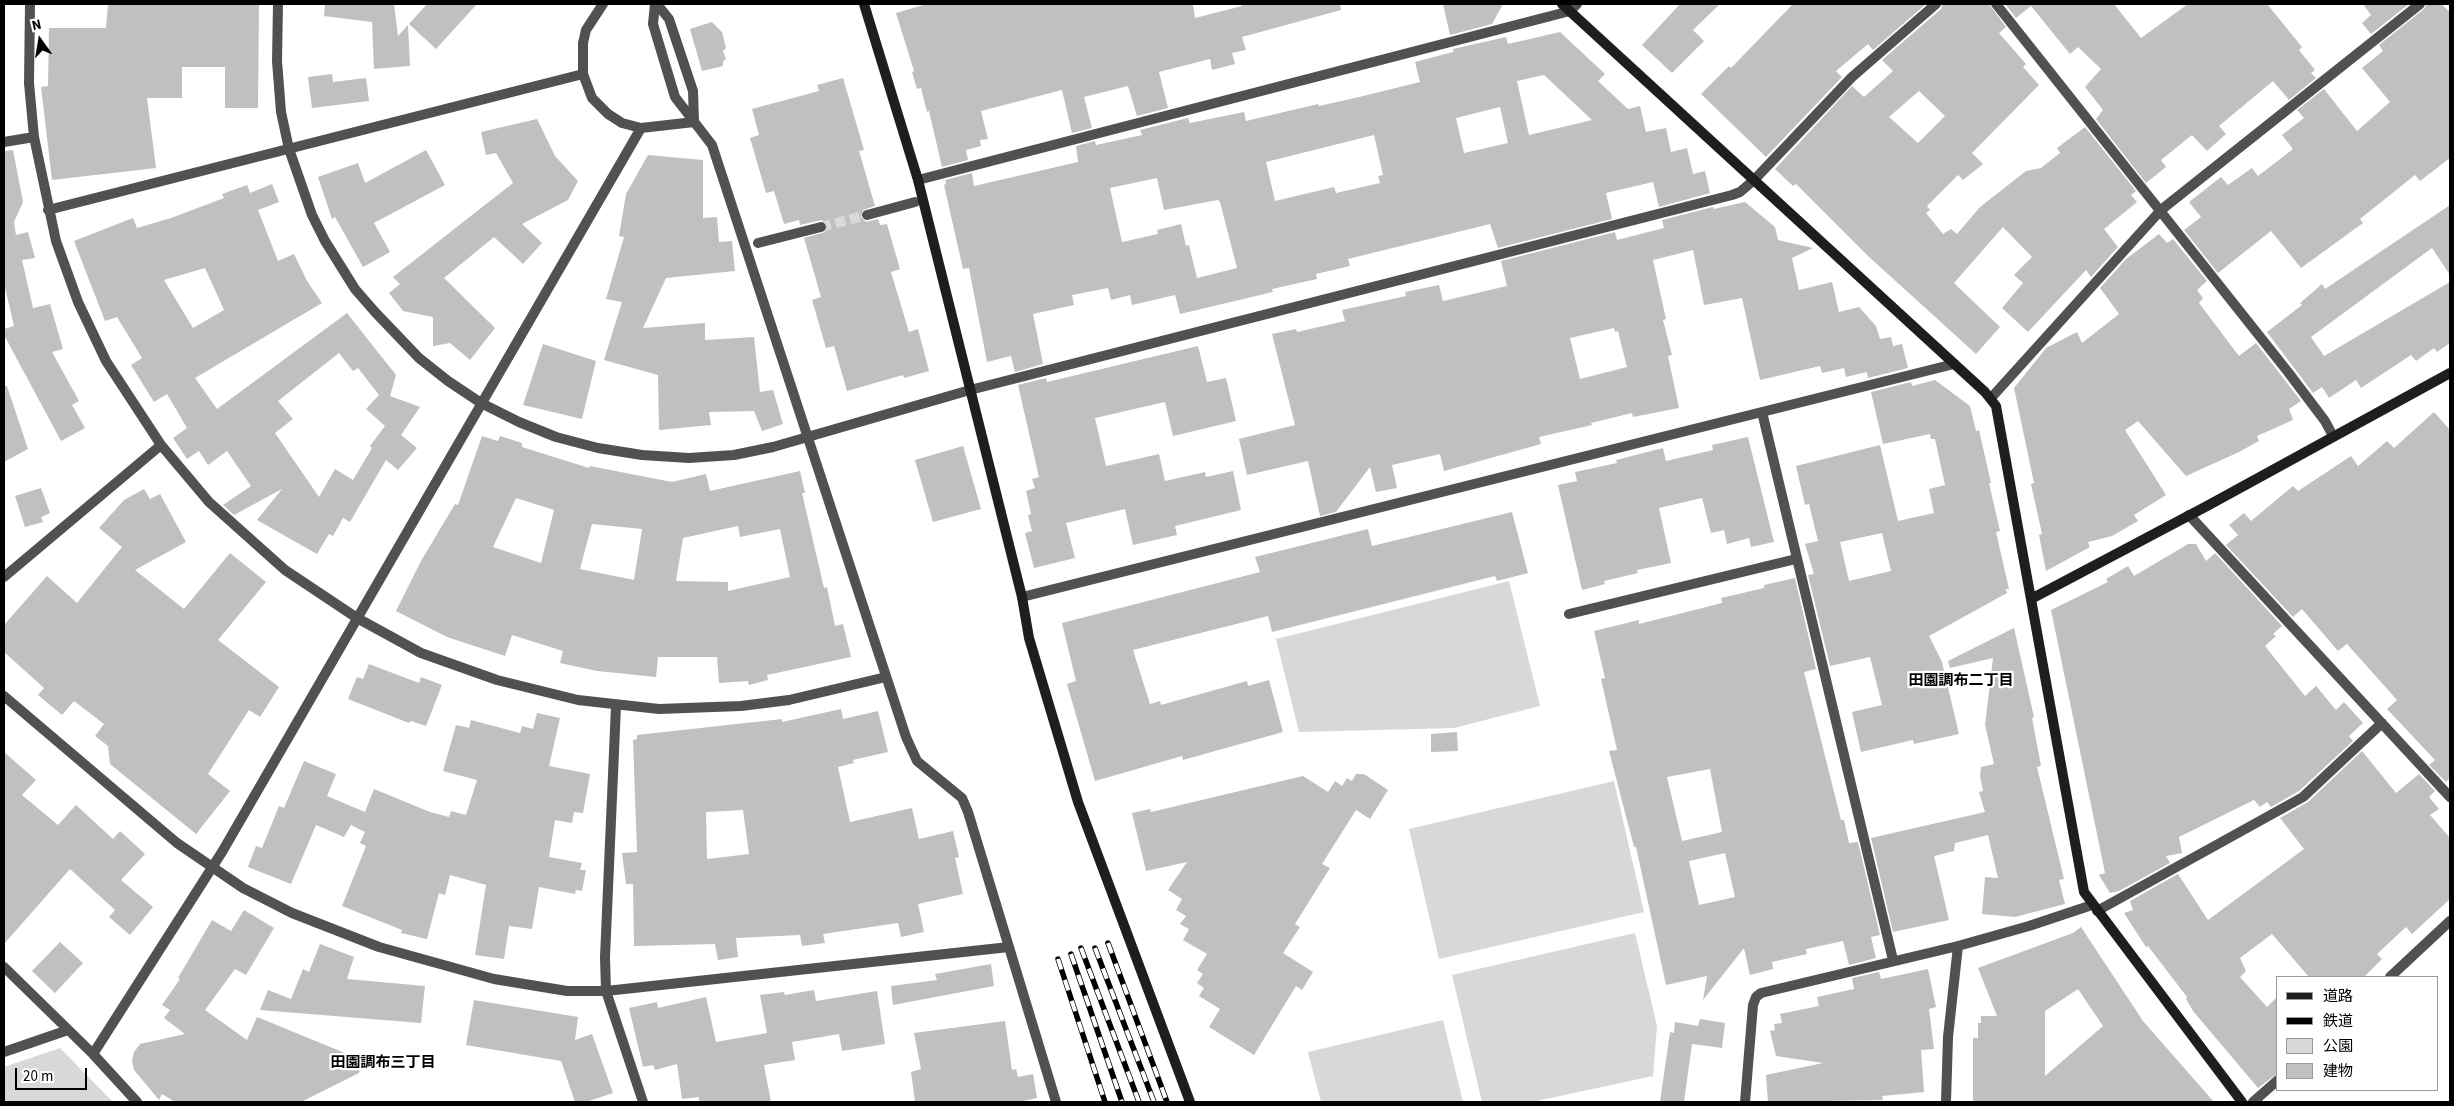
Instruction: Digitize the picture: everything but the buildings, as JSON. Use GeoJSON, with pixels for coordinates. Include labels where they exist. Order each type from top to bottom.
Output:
{"type":"FeatureCollection","features":[{"type":"Feature","properties":{"kind":"street"},"geometry":{"type":"LineString","coordinates":[[30,4],[29,75],[34,137],[48,210],[66,271],[90,329],[122,389],[162,446],[209,502],[233,526],[285,570],[356,618],[421,653],[455,666],[540,692],[616,706],[659,709],[740,706],[798,698],[886,677]]}},
{"type":"Feature","properties":{"kind":"street"},"geometry":{"type":"LineString","coordinates":[[278,4],[277,61],[282,112],[289,149],[312,215],[341,269],[355,289],[395,335],[419,358],[448,381],[481,403],[519,422],[556,437],[598,448],[642,455],[689,458],[734,454],[810,438],[970,390],[1732,195],[1740,192],[1754,180],[1852,77],[1936,4]]}},
{"type":"Feature","properties":{"kind":"street"},"geometry":{"type":"LineString","coordinates":[[604,4],[586,30],[582,57],[583,74],[592,98],[608,114],[622,123],[641,128],[694,122]]}},
{"type":"Feature","properties":{"kind":"street"},"geometry":{"type":"LineString","coordinates":[[656,4],[653,24],[675,97],[712,145],[810,438],[906,737],[917,761],[962,798],[1056,1102]]}},
{"type":"Feature","properties":{"kind":"street"},"geometry":{"type":"LineString","coordinates":[[656,4],[669,19],[693,91],[694,122]]}},
{"type":"Feature","properties":{"kind":"street"},"geometry":{"type":"LineString","coordinates":[[864,4],[918,180],[1022,597],[1029,638],[1078,802],[1190,1102]]}},
{"type":"Feature","properties":{"kind":"street"},"geometry":{"type":"LineString","coordinates":[[1562,4],[1574,8],[1754,180],[1991,398],[1998,414],[2084,892],[2094,908],[2242,1102]]}},
{"type":"Feature","properties":{"kind":"street"},"geometry":{"type":"LineString","coordinates":[[1996,4],[2306,395],[2333,436]]}},
{"type":"Feature","properties":{"kind":"street"},"geometry":{"type":"LineString","coordinates":[[1991,398],[2161,210],[2420,4]]}},
{"type":"Feature","properties":{"kind":"street"},"geometry":{"type":"LineString","coordinates":[[918,180],[1574,8]]}},
{"type":"Feature","properties":{"kind":"street"},"geometry":{"type":"LineString","coordinates":[[48,210],[583,74]]}},
{"type":"Feature","properties":{"kind":"street"},"geometry":{"type":"LineString","coordinates":[[93,1054],[211,868],[641,128]]}},
{"type":"Feature","properties":{"kind":"street"},"geometry":{"type":"LineString","coordinates":[[4,142],[34,137]]}},
{"type":"Feature","properties":{"kind":"street"},"geometry":{"type":"LineString","coordinates":[[867,215],[915,202]]}},
{"type":"Feature","properties":{"kind":"street"},"geometry":{"type":"LineString","coordinates":[[758,243],[821,227]]}},
{"type":"Feature","properties":{"kind":"street"},"geometry":{"type":"LineString","coordinates":[[1022,597],[1954,364]]}},
{"type":"Feature","properties":{"kind":"street"},"geometry":{"type":"LineString","coordinates":[[2031,599],[2190,515],[2450,373]]}},
{"type":"Feature","properties":{"kind":"street"},"geometry":{"type":"LineString","coordinates":[[1762,412],[1893,960]]}},
{"type":"Feature","properties":{"kind":"street"},"geometry":{"type":"LineString","coordinates":[[4,577],[162,446]]}},
{"type":"Feature","properties":{"kind":"street"},"geometry":{"type":"LineString","coordinates":[[2190,515],[2450,797]]}},
{"type":"Feature","properties":{"kind":"street"},"geometry":{"type":"LineString","coordinates":[[1569,614],[1796,559]]}},
{"type":"Feature","properties":{"kind":"street"},"geometry":{"type":"LineString","coordinates":[[4,696],[140,813],[211,868],[292,913],[410,957],[494,979],[567,991],[606,991],[1008,947]]}},
{"type":"Feature","properties":{"kind":"street"},"geometry":{"type":"LineString","coordinates":[[616,706],[605,957],[606,991],[642,1102]]}},
{"type":"Feature","properties":{"kind":"street"},"geometry":{"type":"LineString","coordinates":[[1745,1102],[1756,997],[1761,993],[1775,988],[1958,946],[2094,908],[2303,797],[2382,723]]}},
{"type":"Feature","properties":{"kind":"street"},"geometry":{"type":"LineString","coordinates":[[2391,976],[2450,921]]}},
{"type":"Feature","properties":{"kind":"street"},"geometry":{"type":"LineString","coordinates":[[1946,1102],[1948,1037],[1958,946]]}},
{"type":"Feature","properties":{"kind":"street"},"geometry":{"type":"LineString","coordinates":[[4,968],[93,1054],[136,1102]]}},
{"type":"Feature","properties":{"kind":"street"},"geometry":{"type":"LineString","coordinates":[[4,1052],[68,1030]]}},
{"type":"Feature","properties":{"kind":"street"},"geometry":{"type":"LineString","coordinates":[[2253,1102],[2276,1082]]}},
{"type":"Feature","properties":{"kind":"green space"},"geometry":{"type":"Polygon","coordinates":[[[1509,581],[1540,706],[1454,728],[1299,732],[1276,639],[1509,581]]]}},
{"type":"Feature","properties":{"kind":"green space"},"geometry":{"type":"Polygon","coordinates":[[[1614,781],[1644,912],[1439,959],[1409,829],[1614,781]]]}},
{"type":"Feature","properties":{"kind":"green space"},"geometry":{"type":"Polygon","coordinates":[[[1635,933],[1657,1026],[1653,1076],[1532,1102],[1482,1102],[1452,975],[1635,933]]]}},
{"type":"Feature","properties":{"kind":"green space"},"geometry":{"type":"Polygon","coordinates":[[[1443,1020],[1463,1102],[1321,1102],[1308,1052],[1443,1020]]]}},
{"type":"Feature","properties":{"kind":"green space"},"geometry":{"type":"Polygon","coordinates":[[[60,1048],[113,1102],[4,1102],[4,1067],[60,1048]]]}},
{"type":"Feature","properties":{"kind":"tunnel"},"geometry":{"type":"LineString","coordinates":[[821,227],[867,215]]}},
{"type":"Feature","properties":{"kind":"railway"},"geometry":{"type":"LineString","coordinates":[[1108,943],[1167,1102]]}},
{"type":"Feature","properties":{"kind":"railway"},"geometry":{"type":"LineString","coordinates":[[1081,948],[1139,1102]]}},
{"type":"Feature","properties":{"kind":"railway"},"geometry":{"type":"LineString","coordinates":[[1095,948],[1154,1102]]}},
{"type":"Feature","properties":{"kind":"railway"},"geometry":{"type":"LineString","coordinates":[[1071,954],[1122,1102]]}},
{"type":"Feature","properties":{"kind":"railway"},"geometry":{"type":"LineString","coordinates":[[1058,959],[1105,1102]]}},
{"type":"Feature","properties":{"kind":"district","name":"田園調布二丁目"},"geometry":{"type":"Point","coordinates":[1961,682]}},
{"type":"Feature","properties":{"kind":"district","name":"田園調布三丁目"},"geometry":{"type":"Point","coordinates":[383,1064]}}]}
